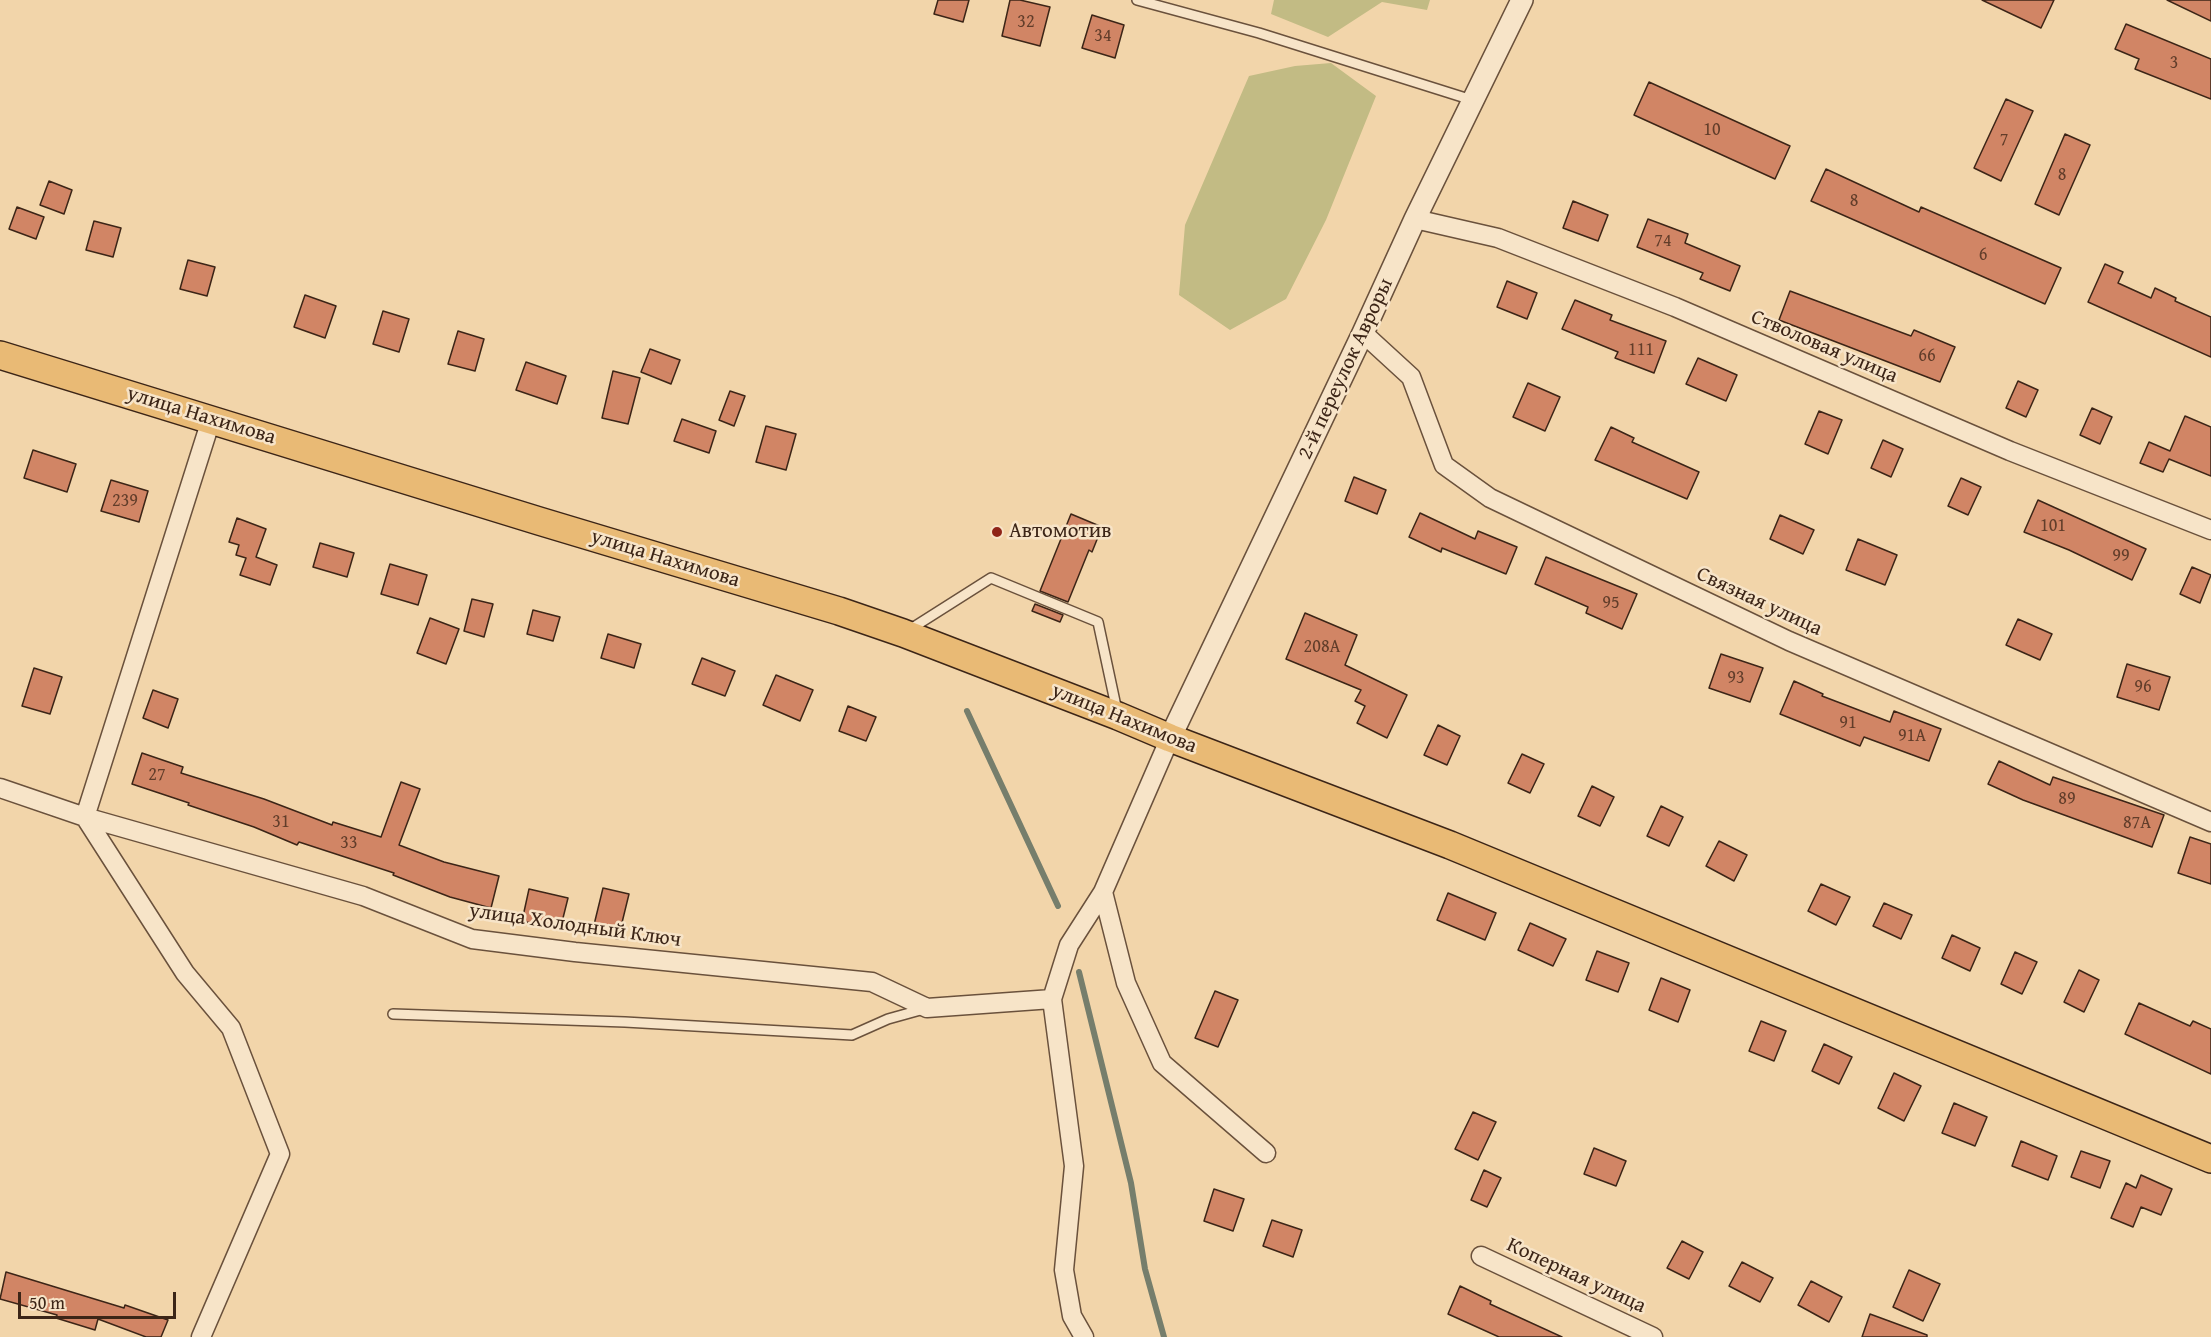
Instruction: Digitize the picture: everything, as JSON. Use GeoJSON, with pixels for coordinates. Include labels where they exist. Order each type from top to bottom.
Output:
{"type":"FeatureCollection","features":[{"type":"Feature","properties":{"kind":"main road","name":"улица Нахимова"},"geometry":{"type":"LineString","coordinates":[[0,355],[839,611],[903,633],[1450,845],[2211,1160]]}},
{"type":"Feature","properties":{"kind":"street","name":"2-й переулок Авроры"},"geometry":{"type":"LineString","coordinates":[[1170,738],[1364,333],[1415,219],[1522,0]]}},
{"type":"Feature","properties":{"kind":"street","name":"Стволовая улица"},"geometry":{"type":"LineString","coordinates":[[1415,219],[1498,238],[1653,298],[2010,451],[2211,530]]}},
{"type":"Feature","properties":{"kind":"street","name":"Связная улица"},"geometry":{"type":"LineString","coordinates":[[1364,333],[1411,378],[1444,465],[1490,498],[1789,641],[2211,822]]}},
{"type":"Feature","properties":{"kind":"street"},"geometry":{"type":"LineString","coordinates":[[201,1337],[280,1154],[231,1028],[185,973],[85,817],[212,420]]}},
{"type":"Feature","properties":{"kind":"street"},"geometry":{"type":"LineString","coordinates":[[1084,1337],[1072,1316],[1064,1270],[1074,1166],[1052,999],[1069,945],[1103,892],[1170,738]]}},
{"type":"Feature","properties":{"kind":"street","name":"улица Холодный Ключ"},"geometry":{"type":"LineString","coordinates":[[0,788],[85,817],[363,896],[472,939],[575,952],[872,982],[927,1008],[1052,999]]}},
{"type":"Feature","properties":{"kind":"street"},"geometry":{"type":"LineString","coordinates":[[1103,892],[1126,983],[1162,1063],[1266,1153]]}},
{"type":"Feature","properties":{"kind":"street","name":"Коперная улица"},"geometry":{"type":"LineString","coordinates":[[1481,1256],[1653,1337]]}},
{"type":"Feature","properties":{"kind":"lane"},"geometry":{"type":"LineString","coordinates":[[1137,0],[1259,33],[1474,101]]}},
{"type":"Feature","properties":{"kind":"lane"},"geometry":{"type":"LineString","coordinates":[[903,633],[991,578],[1098,622],[1118,716]]}},
{"type":"Feature","properties":{"kind":"lane"},"geometry":{"type":"LineString","coordinates":[[393,1014],[625,1022],[852,1035],[888,1019],[927,1008]]}},
{"type":"Feature","properties":{"kind":"shaded area"},"geometry":{"type":"Polygon","coordinates":[[[1274,0],[1430,0],[1427,10],[1382,2],[1328,37],[1271,14],[1274,0]]]}},
{"type":"Feature","properties":{"kind":"shaded area"},"geometry":{"type":"Polygon","coordinates":[[[1331,63],[1376,96],[1326,220],[1286,299],[1230,330],[1179,295],[1185,225],[1249,76],[1295,66],[1331,63]]]}},
{"type":"Feature","properties":{"kind":"building"},"geometry":{"type":"Polygon","coordinates":[[[938,0],[969,0],[963,22],[934,14],[938,0]]]}},
{"type":"Feature","properties":{"kind":"building"},"geometry":{"type":"Polygon","coordinates":[[[1010,0],[1050,7],[1040,46],[1002,36],[1010,0]]]}},
{"type":"Feature","properties":{"kind":"building"},"geometry":{"type":"Polygon","coordinates":[[[1982,0],[2054,0],[2041,28],[1982,0]]]}},
{"type":"Feature","properties":{"kind":"building"},"geometry":{"type":"Polygon","coordinates":[[[2167,0],[2211,0],[2211,21],[2167,0]]]}},
{"type":"Feature","properties":{"kind":"building"},"geometry":{"type":"Polygon","coordinates":[[[1092,15],[1124,25],[1115,58],[1082,48],[1092,15]]]}},
{"type":"Feature","properties":{"kind":"building"},"geometry":{"type":"Polygon","coordinates":[[[2126,24],[2211,59],[2211,99],[2135,69],[2139,59],[2115,49],[2126,24]]]}},
{"type":"Feature","properties":{"kind":"building"},"geometry":{"type":"Polygon","coordinates":[[[1649,82],[1790,146],[1775,179],[1634,115],[1649,82]]]}},
{"type":"Feature","properties":{"kind":"building"},"geometry":{"type":"Polygon","coordinates":[[[2006,99],[2033,111],[2001,181],[1974,168],[2006,99]]]}},
{"type":"Feature","properties":{"kind":"building"},"geometry":{"type":"Polygon","coordinates":[[[2065,134],[2090,145],[2059,215],[2035,204],[2065,134]]]}},
{"type":"Feature","properties":{"kind":"building"},"geometry":{"type":"Polygon","coordinates":[[[1826,169],[1919,212],[1921,207],[2061,268],[2045,304],[1811,201],[1826,169]]]}},
{"type":"Feature","properties":{"kind":"building"},"geometry":{"type":"Polygon","coordinates":[[[49,181],[72,190],[64,214],[40,205],[49,181]]]}},
{"type":"Feature","properties":{"kind":"building"},"geometry":{"type":"Polygon","coordinates":[[[1573,201],[1608,215],[1598,241],[1563,228],[1573,201]]]}},
{"type":"Feature","properties":{"kind":"building"},"geometry":{"type":"Polygon","coordinates":[[[17,207],[44,217],[36,239],[9,229],[17,207]]]}},
{"type":"Feature","properties":{"kind":"building"},"geometry":{"type":"Polygon","coordinates":[[[1648,219],[1688,234],[1685,243],[1740,266],[1730,291],[1700,279],[1703,273],[1637,247],[1648,219]]]}},
{"type":"Feature","properties":{"kind":"building"},"geometry":{"type":"Polygon","coordinates":[[[94,221],[121,228],[113,257],[86,250],[94,221]]]}},
{"type":"Feature","properties":{"kind":"building"},"geometry":{"type":"Polygon","coordinates":[[[188,260],[215,267],[207,296],[180,289],[188,260]]]}},
{"type":"Feature","properties":{"kind":"building"},"geometry":{"type":"Polygon","coordinates":[[[2105,264],[2123,272],[2118,283],[2151,298],[2155,288],[2176,298],[2175,301],[2211,317],[2211,357],[2088,302],[2105,264]]]}},
{"type":"Feature","properties":{"kind":"building"},"geometry":{"type":"Polygon","coordinates":[[[1507,281],[1537,293],[1527,319],[1497,307],[1507,281]]]}},
{"type":"Feature","properties":{"kind":"building"},"geometry":{"type":"Polygon","coordinates":[[[1790,291],[1911,336],[1914,330],[1955,347],[1940,382],[1779,320],[1790,291]]]}},
{"type":"Feature","properties":{"kind":"building"},"geometry":{"type":"Polygon","coordinates":[[[305,295],[336,306],[325,338],[294,327],[305,295]]]}},
{"type":"Feature","properties":{"kind":"building"},"geometry":{"type":"Polygon","coordinates":[[[1575,300],[1612,315],[1610,320],[1666,341],[1654,373],[1615,358],[1618,352],[1562,329],[1575,300]]]}},
{"type":"Feature","properties":{"kind":"building"},"geometry":{"type":"Polygon","coordinates":[[[383,311],[409,319],[399,352],[373,344],[383,311]]]}},
{"type":"Feature","properties":{"kind":"building"},"geometry":{"type":"Polygon","coordinates":[[[458,331],[484,339],[475,371],[448,364],[458,331]]]}},
{"type":"Feature","properties":{"kind":"building"},"geometry":{"type":"Polygon","coordinates":[[[650,349],[680,360],[671,384],[641,372],[650,349]]]}},
{"type":"Feature","properties":{"kind":"building"},"geometry":{"type":"Polygon","coordinates":[[[1698,358],[1737,375],[1726,401],[1686,384],[1698,358]]]}},
{"type":"Feature","properties":{"kind":"building"},"geometry":{"type":"Polygon","coordinates":[[[526,362],[566,376],[557,404],[516,390],[526,362]]]}},
{"type":"Feature","properties":{"kind":"building"},"geometry":{"type":"Polygon","coordinates":[[[613,371],[640,378],[628,424],[602,418],[613,371]]]}},
{"type":"Feature","properties":{"kind":"building"},"geometry":{"type":"Polygon","coordinates":[[[2018,381],[2038,390],[2026,417],[2006,408],[2018,381]]]}},
{"type":"Feature","properties":{"kind":"building"},"geometry":{"type":"Polygon","coordinates":[[[1528,383],[1560,397],[1545,431],[1513,417],[1528,383]]]}},
{"type":"Feature","properties":{"kind":"building"},"geometry":{"type":"Polygon","coordinates":[[[730,391],[745,396],[734,426],[719,420],[730,391]]]}},
{"type":"Feature","properties":{"kind":"building"},"geometry":{"type":"Polygon","coordinates":[[[2092,408],[2112,417],[2100,444],[2080,435],[2092,408]]]}},
{"type":"Feature","properties":{"kind":"building"},"geometry":{"type":"Polygon","coordinates":[[[1819,411],[1842,420],[1828,454],[1805,444],[1819,411]]]}},
{"type":"Feature","properties":{"kind":"building"},"geometry":{"type":"Polygon","coordinates":[[[2185,416],[2211,427],[2211,476],[2169,459],[2163,472],[2140,463],[2149,442],[2170,451],[2185,416]]]}},
{"type":"Feature","properties":{"kind":"building"},"geometry":{"type":"Polygon","coordinates":[[[682,419],[716,431],[709,453],[674,441],[682,419]]]}},
{"type":"Feature","properties":{"kind":"building"},"geometry":{"type":"Polygon","coordinates":[[[766,426],[796,434],[786,470],[756,462],[766,426]]]}},
{"type":"Feature","properties":{"kind":"building"},"geometry":{"type":"Polygon","coordinates":[[[1611,427],[1634,438],[1632,442],[1699,472],[1687,499],[1595,460],[1611,427]]]}},
{"type":"Feature","properties":{"kind":"building"},"geometry":{"type":"Polygon","coordinates":[[[1883,440],[1903,449],[1891,477],[1871,468],[1883,440]]]}},
{"type":"Feature","properties":{"kind":"building"},"geometry":{"type":"Polygon","coordinates":[[[33,450],[76,464],[67,492],[24,478],[33,450]]]}},
{"type":"Feature","properties":{"kind":"building"},"geometry":{"type":"Polygon","coordinates":[[[1354,477],[1386,490],[1377,514],[1345,501],[1354,477]]]}},
{"type":"Feature","properties":{"kind":"building"},"geometry":{"type":"Polygon","coordinates":[[[1961,478],[1981,487],[1968,515],[1948,506],[1961,478]]]}},
{"type":"Feature","properties":{"kind":"building"},"geometry":{"type":"Polygon","coordinates":[[[111,480],[148,491],[139,522],[101,511],[111,480]]]}},
{"type":"Feature","properties":{"kind":"building"},"geometry":{"type":"Polygon","coordinates":[[[2038,500],[2146,549],[2132,580],[2069,550],[2024,532],[2038,500]]]}},
{"type":"Feature","properties":{"kind":"building"},"geometry":{"type":"Polygon","coordinates":[[[1420,513],[1475,539],[1478,531],[1517,547],[1506,574],[1442,548],[1441,552],[1409,537],[1420,513]]]}},
{"type":"Feature","properties":{"kind":"building"},"geometry":{"type":"Polygon","coordinates":[[[1071,514],[1102,527],[1092,552],[1089,550],[1068,602],[1040,591],[1071,514]]]}},
{"type":"Feature","properties":{"kind":"building"},"geometry":{"type":"Polygon","coordinates":[[[1780,515],[1814,530],[1803,554],[1770,539],[1780,515]]]}},
{"type":"Feature","properties":{"kind":"building"},"geometry":{"type":"Polygon","coordinates":[[[237,518],[266,529],[256,557],[277,565],[270,585],[240,575],[246,558],[236,555],[239,545],[229,542],[237,518]]]}},
{"type":"Feature","properties":{"kind":"building"},"geometry":{"type":"Polygon","coordinates":[[[1858,539],[1897,555],[1885,585],[1846,570],[1858,539]]]}},
{"type":"Feature","properties":{"kind":"building"},"geometry":{"type":"Polygon","coordinates":[[[320,543],[354,553],[347,577],[313,567],[320,543]]]}},
{"type":"Feature","properties":{"kind":"building"},"geometry":{"type":"Polygon","coordinates":[[[1546,557],[1637,594],[1622,629],[1586,613],[1588,607],[1535,584],[1546,557]]]}},
{"type":"Feature","properties":{"kind":"building"},"geometry":{"type":"Polygon","coordinates":[[[390,564],[427,575],[418,605],[381,594],[390,564]]]}},
{"type":"Feature","properties":{"kind":"building"},"geometry":{"type":"Polygon","coordinates":[[[2192,567],[2211,575],[2200,603],[2180,594],[2192,567]]]}},
{"type":"Feature","properties":{"kind":"building"},"geometry":{"type":"Polygon","coordinates":[[[472,599],[493,604],[484,637],[464,631],[472,599]]]}},
{"type":"Feature","properties":{"kind":"building"},"geometry":{"type":"Polygon","coordinates":[[[1035,604],[1063,615],[1060,622],[1032,611],[1035,604]]]}},
{"type":"Feature","properties":{"kind":"building"},"geometry":{"type":"Polygon","coordinates":[[[533,610],[560,617],[553,641],[527,634],[533,610]]]}},
{"type":"Feature","properties":{"kind":"building"},"geometry":{"type":"Polygon","coordinates":[[[1305,613],[1357,635],[1345,665],[1407,695],[1387,738],[1357,723],[1365,706],[1355,701],[1361,690],[1286,659],[1305,613]]]}},
{"type":"Feature","properties":{"kind":"building"},"geometry":{"type":"Polygon","coordinates":[[[430,618],[459,629],[446,664],[417,653],[430,618]]]}},
{"type":"Feature","properties":{"kind":"building"},"geometry":{"type":"Polygon","coordinates":[[[2018,619],[2052,634],[2040,660],[2006,645],[2018,619]]]}},
{"type":"Feature","properties":{"kind":"building"},"geometry":{"type":"Polygon","coordinates":[[[608,634],[641,644],[634,668],[601,658],[608,634]]]}},
{"type":"Feature","properties":{"kind":"building"},"geometry":{"type":"Polygon","coordinates":[[[1721,654],[1763,668],[1750,702],[1709,688],[1721,654]]]}},
{"type":"Feature","properties":{"kind":"building"},"geometry":{"type":"Polygon","coordinates":[[[702,658],[735,671],[725,696],[692,684],[702,658]]]}},
{"type":"Feature","properties":{"kind":"building"},"geometry":{"type":"Polygon","coordinates":[[[2127,664],[2170,677],[2159,710],[2117,697],[2127,664]]]}},
{"type":"Feature","properties":{"kind":"building"},"geometry":{"type":"Polygon","coordinates":[[[34,668],[62,677],[50,714],[22,706],[34,668]]]}},
{"type":"Feature","properties":{"kind":"building"},"geometry":{"type":"Polygon","coordinates":[[[776,675],[813,690],[800,721],[763,705],[776,675]]]}},
{"type":"Feature","properties":{"kind":"building"},"geometry":{"type":"Polygon","coordinates":[[[1794,681],[1823,694],[1822,696],[1890,722],[1894,711],[1941,729],[1929,761],[1864,737],[1860,746],[1780,714],[1794,681]]]}},
{"type":"Feature","properties":{"kind":"building"},"geometry":{"type":"Polygon","coordinates":[[[153,690],[178,699],[168,728],[143,718],[153,690]]]}},
{"type":"Feature","properties":{"kind":"building"},"geometry":{"type":"Polygon","coordinates":[[[848,706],[876,717],[866,741],[839,731],[848,706]]]}},
{"type":"Feature","properties":{"kind":"building"},"geometry":{"type":"Polygon","coordinates":[[[1438,725],[1460,736],[1447,765],[1424,755],[1438,725]]]}},
{"type":"Feature","properties":{"kind":"building"},"geometry":{"type":"Polygon","coordinates":[[[142,753],[183,767],[181,773],[264,799],[332,825],[333,822],[381,837],[401,782],[420,789],[399,845],[444,862],[499,876],[491,908],[450,897],[393,875],[394,873],[299,842],[297,845],[254,827],[132,784],[142,753]]]}},
{"type":"Feature","properties":{"kind":"building"},"geometry":{"type":"Polygon","coordinates":[[[1522,754],[1544,764],[1530,793],[1508,783],[1522,754]]]}},
{"type":"Feature","properties":{"kind":"building"},"geometry":{"type":"Polygon","coordinates":[[[1999,761],[2050,785],[2053,777],[2164,815],[2152,847],[2023,800],[1988,784],[1999,761]]]}},
{"type":"Feature","properties":{"kind":"building"},"geometry":{"type":"Polygon","coordinates":[[[1592,786],[1614,797],[1600,826],[1578,816],[1592,786]]]}},
{"type":"Feature","properties":{"kind":"building"},"geometry":{"type":"Polygon","coordinates":[[[1661,806],[1683,817],[1669,846],[1647,836],[1661,806]]]}},
{"type":"Feature","properties":{"kind":"building"},"geometry":{"type":"Polygon","coordinates":[[[2190,837],[2211,844],[2211,884],[2178,873],[2190,837]]]}},
{"type":"Feature","properties":{"kind":"building"},"geometry":{"type":"Polygon","coordinates":[[[1719,841],[1747,855],[1734,881],[1706,866],[1719,841]]]}},
{"type":"Feature","properties":{"kind":"building"},"geometry":{"type":"Polygon","coordinates":[[[1821,884],[1850,897],[1836,925],[1808,911],[1821,884]]]}},
{"type":"Feature","properties":{"kind":"building"},"geometry":{"type":"Polygon","coordinates":[[[603,888],[629,894],[618,939],[592,933],[603,888]]]}},
{"type":"Feature","properties":{"kind":"building"},"geometry":{"type":"Polygon","coordinates":[[[529,889],[568,898],[560,930],[522,921],[529,889]]]}},
{"type":"Feature","properties":{"kind":"building"},"geometry":{"type":"Polygon","coordinates":[[[1448,893],[1496,913],[1485,940],[1437,920],[1448,893]]]}},
{"type":"Feature","properties":{"kind":"building"},"geometry":{"type":"Polygon","coordinates":[[[1884,903],[1912,915],[1901,939],[1873,926],[1884,903]]]}},
{"type":"Feature","properties":{"kind":"building"},"geometry":{"type":"Polygon","coordinates":[[[1530,923],[1566,939],[1553,966],[1518,950],[1530,923]]]}},
{"type":"Feature","properties":{"kind":"building"},"geometry":{"type":"Polygon","coordinates":[[[1952,935],[1980,948],[1970,971],[1942,958],[1952,935]]]}},
{"type":"Feature","properties":{"kind":"building"},"geometry":{"type":"Polygon","coordinates":[[[1597,951],[1629,963],[1618,992],[1586,980],[1597,951]]]}},
{"type":"Feature","properties":{"kind":"building"},"geometry":{"type":"Polygon","coordinates":[[[2015,952],[2037,962],[2022,994],[2001,984],[2015,952]]]}},
{"type":"Feature","properties":{"kind":"building"},"geometry":{"type":"Polygon","coordinates":[[[2079,970],[2099,980],[2084,1012],[2064,1002],[2079,970]]]}},
{"type":"Feature","properties":{"kind":"building"},"geometry":{"type":"Polygon","coordinates":[[[1661,978],[1690,990],[1678,1022],[1649,1010],[1661,978]]]}},
{"type":"Feature","properties":{"kind":"building"},"geometry":{"type":"Polygon","coordinates":[[[1215,991],[1238,1000],[1218,1047],[1195,1038],[1215,991]]]}},
{"type":"Feature","properties":{"kind":"building"},"geometry":{"type":"Polygon","coordinates":[[[2139,1003],[2190,1026],[2193,1021],[2211,1029],[2211,1074],[2125,1034],[2139,1003]]]}},
{"type":"Feature","properties":{"kind":"building"},"geometry":{"type":"Polygon","coordinates":[[[1761,1021],[1786,1031],[1774,1061],[1749,1051],[1761,1021]]]}},
{"type":"Feature","properties":{"kind":"building"},"geometry":{"type":"Polygon","coordinates":[[[1824,1044],[1852,1057],[1839,1084],[1812,1071],[1824,1044]]]}},
{"type":"Feature","properties":{"kind":"building"},"geometry":{"type":"Polygon","coordinates":[[[1894,1073],[1921,1086],[1904,1121],[1878,1108],[1894,1073]]]}},
{"type":"Feature","properties":{"kind":"building"},"geometry":{"type":"Polygon","coordinates":[[[1954,1103],[1987,1117],[1975,1146],[1942,1133],[1954,1103]]]}},
{"type":"Feature","properties":{"kind":"building"},"geometry":{"type":"Polygon","coordinates":[[[1473,1112],[1496,1122],[1478,1160],[1455,1149],[1473,1112]]]}},
{"type":"Feature","properties":{"kind":"building"},"geometry":{"type":"Polygon","coordinates":[[[2021,1141],[2057,1156],[2048,1180],[2012,1166],[2021,1141]]]}},
{"type":"Feature","properties":{"kind":"building"},"geometry":{"type":"Polygon","coordinates":[[[1594,1148],[1626,1161],[1616,1186],[1584,1174],[1594,1148]]]}},
{"type":"Feature","properties":{"kind":"building"},"geometry":{"type":"Polygon","coordinates":[[[2081,1151],[2110,1161],[2100,1188],[2071,1177],[2081,1151]]]}},
{"type":"Feature","properties":{"kind":"building"},"geometry":{"type":"Polygon","coordinates":[[[1484,1170],[1501,1178],[1487,1207],[1471,1200],[1484,1170]]]}},
{"type":"Feature","properties":{"kind":"building"},"geometry":{"type":"Polygon","coordinates":[[[2141,1175],[2172,1189],[2161,1215],[2141,1207],[2133,1227],[2111,1218],[2126,1183],[2136,1188],[2141,1175]]]}},
{"type":"Feature","properties":{"kind":"building"},"geometry":{"type":"Polygon","coordinates":[[[1214,1189],[1244,1199],[1233,1231],[1204,1221],[1214,1189]]]}},
{"type":"Feature","properties":{"kind":"building"},"geometry":{"type":"Polygon","coordinates":[[[1272,1220],[1302,1230],[1293,1257],[1263,1246],[1272,1220]]]}},
{"type":"Feature","properties":{"kind":"building"},"geometry":{"type":"Polygon","coordinates":[[[1682,1241],[1703,1252],[1689,1279],[1667,1268],[1682,1241]]]}},
{"type":"Feature","properties":{"kind":"building"},"geometry":{"type":"Polygon","coordinates":[[[1742,1262],[1773,1278],[1760,1302],[1729,1286],[1742,1262]]]}},
{"type":"Feature","properties":{"kind":"building"},"geometry":{"type":"Polygon","coordinates":[[[1909,1270],[1940,1284],[1923,1321],[1893,1307],[1909,1270]]]}},
{"type":"Feature","properties":{"kind":"building"},"geometry":{"type":"Polygon","coordinates":[[[6,1272],[124,1308],[125,1305],[168,1320],[161,1337],[146,1337],[98,1319],[95,1330],[56,1318],[57,1315],[0,1299],[6,1272]]]}},
{"type":"Feature","properties":{"kind":"building"},"geometry":{"type":"Polygon","coordinates":[[[1811,1281],[1842,1297],[1829,1322],[1798,1305],[1811,1281]]]}},
{"type":"Feature","properties":{"kind":"building"},"geometry":{"type":"Polygon","coordinates":[[[1460,1286],[1491,1301],[1490,1304],[1562,1337],[1499,1337],[1448,1314],[1460,1286]]]}},
{"type":"Feature","properties":{"kind":"building"},"geometry":{"type":"Polygon","coordinates":[[[1870,1314],[1927,1335],[1927,1337],[1862,1337],[1870,1314]]]}},
{"type":"Feature","properties":{"kind":"waterway"},"geometry":{"type":"LineString","coordinates":[[967,711],[1058,906]]}},
{"type":"Feature","properties":{"kind":"waterway"},"geometry":{"type":"LineString","coordinates":[[1079,972],[1131,1183],[1145,1269],[1164,1337]]}},
{"type":"Feature","properties":{"kind":"place","name":"Автомотив"},"geometry":{"type":"Point","coordinates":[997,532]}}]}
